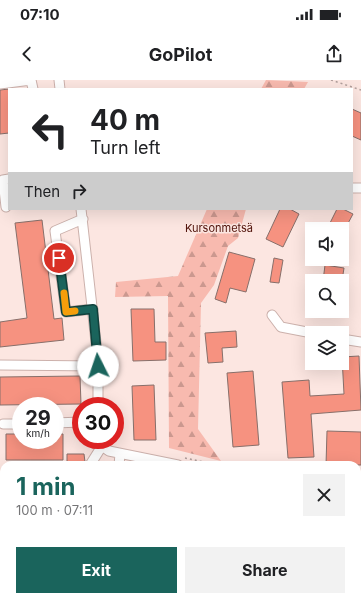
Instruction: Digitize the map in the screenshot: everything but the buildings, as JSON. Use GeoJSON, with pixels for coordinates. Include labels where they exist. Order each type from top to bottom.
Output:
{"type":"FeatureCollection","features":[{"type":"Feature","properties":{"kind":"street"},"geometry":{"type":"LineString","coordinates":[[0,84],[31,80],[33,88]]}},
{"type":"Feature","properties":{"kind":"street"},"geometry":{"type":"LineString","coordinates":[[4,180],[5,207]]}},
{"type":"Feature","properties":{"kind":"street"},"geometry":{"type":"LineString","coordinates":[[81,210],[93,309],[98,366],[98,397]]}},
{"type":"Feature","properties":{"kind":"street"},"geometry":{"type":"LineString","coordinates":[[83,219],[55,231],[66,312],[93,309]]}},
{"type":"Feature","properties":{"kind":"street"},"geometry":{"type":"LineString","coordinates":[[272,316],[281,327],[305,332]]}},
{"type":"Feature","properties":{"kind":"street"},"geometry":{"type":"LineString","coordinates":[[349,341],[361,342]]}},
{"type":"Feature","properties":{"kind":"street"},"geometry":{"type":"LineString","coordinates":[[0,365],[98,366]]}},
{"type":"Feature","properties":{"kind":"street"},"geometry":{"type":"LineString","coordinates":[[3,424],[12,424]]}},
{"type":"Feature","properties":{"kind":"street"},"geometry":{"type":"LineString","coordinates":[[92,461],[97,449]]}},
{"type":"Feature","properties":{"kind":"street"},"geometry":{"type":"LineString","coordinates":[[107,449],[120,454],[157,461]]}},
{"type":"Feature","properties":{"kind":"street"},"geometry":{"type":"LineString","coordinates":[[119,461],[120,454]]}},
{"type":"Feature","properties":{"kind":"path"},"geometry":{"type":"LineString","coordinates":[[331,80],[361,90]]}},
{"type":"Feature","properties":{"kind":"green space"},"geometry":{"type":"Polygon","coordinates":[[[266,80],[308,82],[305,88],[262,88],[266,80]]]}},
{"type":"Feature","properties":{"kind":"green space","name":"Kursonmetsä"},"geometry":{"type":"Polygon","coordinates":[[[207,210],[246,210],[238,238],[228,246],[214,285],[201,303],[198,429],[221,461],[169,448],[168,296],[115,297],[116,282],[178,276],[207,210]]]}},
{"type":"Feature","properties":{"kind":"slow traffic"},"geometry":{"type":"LineString","coordinates":[[64,293],[66,312],[75,311]]}},
{"type":"Feature","properties":{"kind":"route"},"geometry":{"type":"LineString","coordinates":[[59,258],[66,312],[93,309],[98,366]]}}]}
